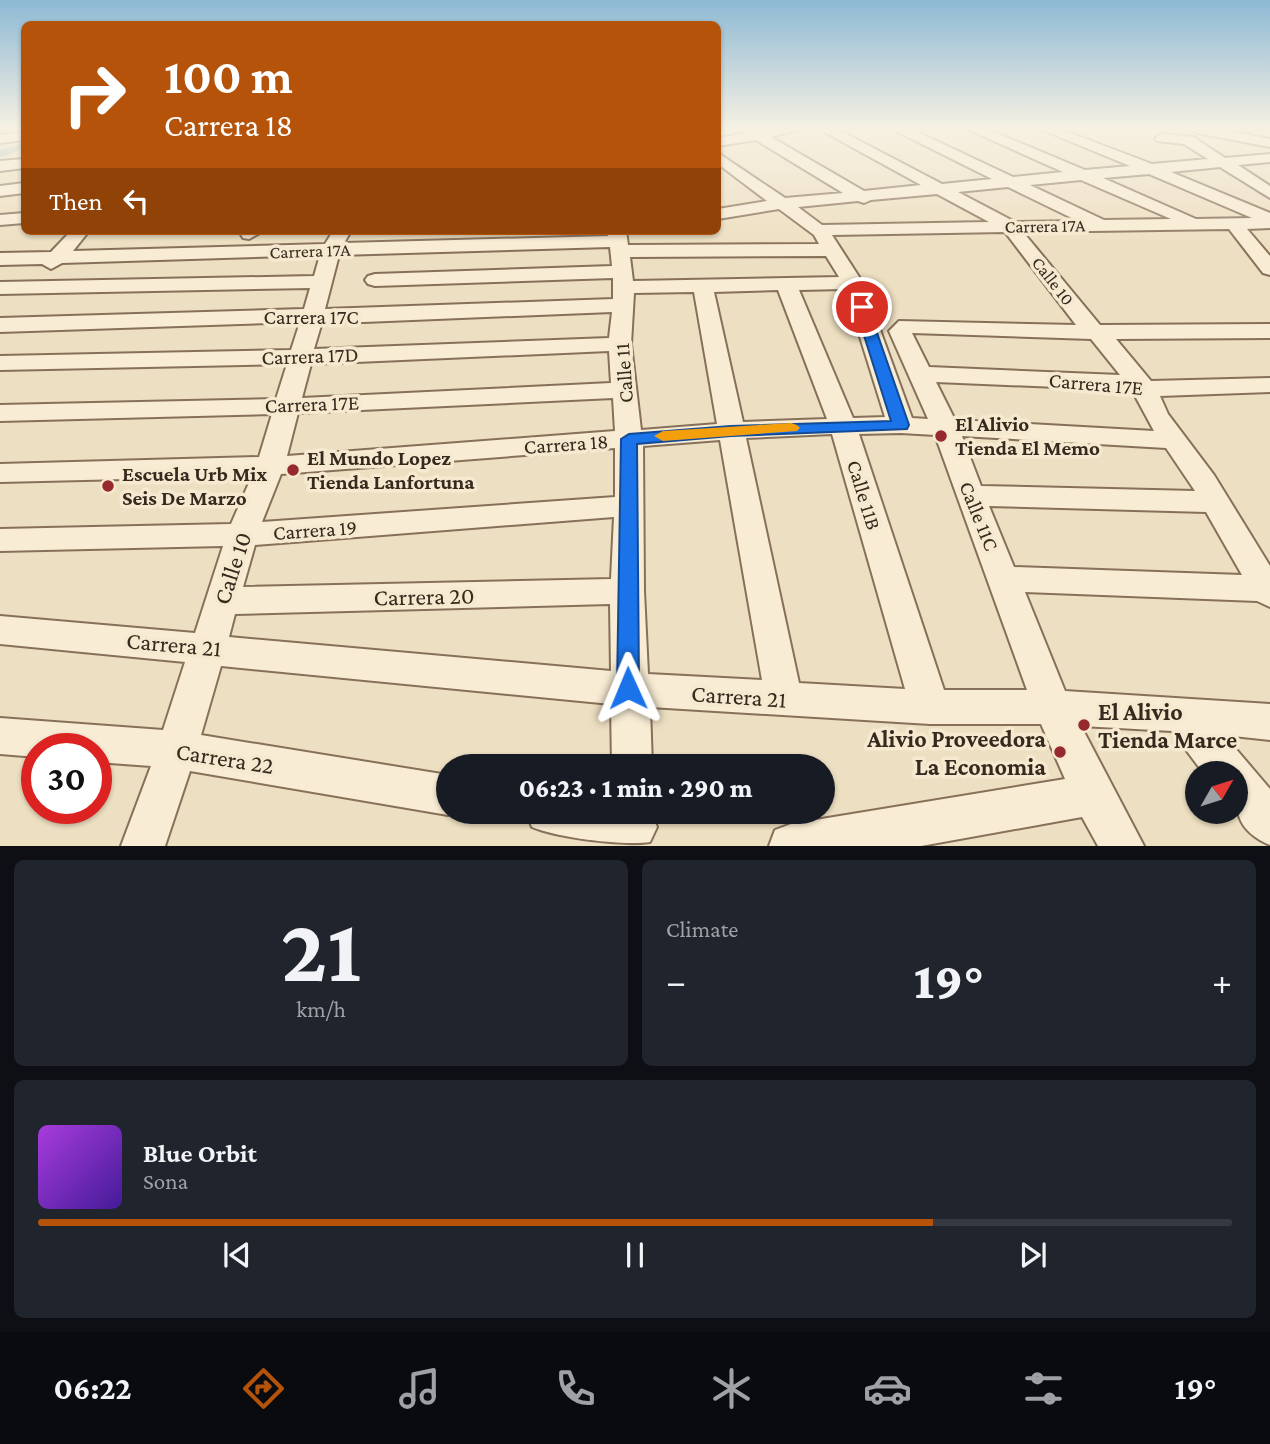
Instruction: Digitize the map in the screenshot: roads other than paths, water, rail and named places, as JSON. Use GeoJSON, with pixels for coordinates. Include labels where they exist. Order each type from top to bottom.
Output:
{"type":"FeatureCollection","features":[{"type":"Feature","properties":{"kind":"street"},"geometry":{"type":"LineString","coordinates":[[734,168],[819,230],[833,250],[853,283],[901,425]]}},
{"type":"Feature","properties":{"kind":"street"},"geometry":{"type":"LineString","coordinates":[[814,168],[916,228]]}},
{"type":"Feature","properties":{"kind":"street","name":"Calle 10"},"geometry":{"type":"LineString","coordinates":[[901,168],[1010,227],[1095,332],[1102,336],[1140,386],[1215,502],[1268,592]]}},
{"type":"Feature","properties":{"kind":"street"},"geometry":{"type":"LineString","coordinates":[[983,168],[1099,225]]}},
{"type":"Feature","properties":{"kind":"street"},"geometry":{"type":"LineString","coordinates":[[1065,168],[1198,224]]}},
{"type":"Feature","properties":{"kind":"street"},"geometry":{"type":"LineString","coordinates":[[721,213],[781,203],[1154,168]]}},
{"type":"Feature","properties":{"kind":"street"},"geometry":{"type":"LineString","coordinates":[[1232,168],[1270,193]]}},
{"type":"Feature","properties":{"kind":"street"},"geometry":{"type":"LineString","coordinates":[[1149,169],[1222,197],[1270,221]]}},
{"type":"Feature","properties":{"kind":"street"},"geometry":{"type":"LineString","coordinates":[[0,191],[21,188]]}},
{"type":"Feature","properties":{"kind":"street"},"geometry":{"type":"LineString","coordinates":[[0,220],[21,218]]}},
{"type":"Feature","properties":{"kind":"street","name":"Carrera 17A"},"geometry":{"type":"LineString","coordinates":[[819,230],[1234,224],[1270,221]]}},
{"type":"Feature","properties":{"kind":"street"},"geometry":{"type":"LineString","coordinates":[[1234,224],[1270,269]]}},
{"type":"Feature","properties":{"kind":"street"},"geometry":{"type":"LineString","coordinates":[[0,316],[76,235]]}},
{"type":"Feature","properties":{"kind":"street"},"geometry":{"type":"LineString","coordinates":[[719,235],[728,249]]}},
{"type":"Feature","properties":{"kind":"street"},"geometry":{"type":"LineString","coordinates":[[364,316],[375,280],[392,240]]}},
{"type":"Feature","properties":{"kind":"street","name":"Carrera 17A"},"geometry":{"type":"LineString","coordinates":[[0,259],[55,259],[392,240],[621,265]]}},
{"type":"Feature","properties":{"kind":"street","name":"Calle 10"},"geometry":{"type":"LineString","coordinates":[[144,845],[177,750],[209,647],[220,601],[242,535],[270,466],[285,406],[337,241]]}},
{"type":"Feature","properties":{"kind":"street"},"geometry":{"type":"LineString","coordinates":[[375,280],[621,265],[728,249],[833,250]]}},
{"type":"Feature","properties":{"kind":"street"},"geometry":{"type":"LineString","coordinates":[[621,265],[703,287],[853,283]]}},
{"type":"Feature","properties":{"kind":"street","name":"Carrera 17C"},"geometry":{"type":"LineString","coordinates":[[0,325],[313,315],[364,316],[621,265]]}},
{"type":"Feature","properties":{"kind":"street","name":"Calle 11"},"geometry":{"type":"LineString","coordinates":[[621,265],[621,344],[629,439],[627,591],[631,754]]}},
{"type":"Feature","properties":{"kind":"street"},"geometry":{"type":"LineString","coordinates":[[0,288],[322,282]]}},
{"type":"Feature","properties":{"kind":"street","name":"Calle 11B"},"geometry":{"type":"LineString","coordinates":[[787,286],[843,426],[930,708]]}},
{"type":"Feature","properties":{"kind":"street"},"geometry":{"type":"LineString","coordinates":[[703,287],[784,699]]}},
{"type":"Feature","properties":{"kind":"street"},"geometry":{"type":"LineString","coordinates":[[902,328],[907,326],[1095,332],[1270,331]]}},
{"type":"Feature","properties":{"kind":"street","name":"Calle 11C"},"geometry":{"type":"LineString","coordinates":[[902,328],[900,331],[946,428],[1053,707]]}},
{"type":"Feature","properties":{"kind":"street","name":"Carrera 17D"},"geometry":{"type":"LineString","coordinates":[[0,363],[300,357],[621,344]]}},
{"type":"Feature","properties":{"kind":"street","name":"Carrera 17E"},"geometry":{"type":"LineString","coordinates":[[922,374],[1080,380],[1149,389],[1270,385]]}},
{"type":"Feature","properties":{"kind":"street","name":"Carrera 17E"},"geometry":{"type":"LineString","coordinates":[[0,413],[285,406],[625,390]]}},
{"type":"Feature","properties":{"kind":"street","name":"Carrera 18"},"geometry":{"type":"LineString","coordinates":[[0,472],[270,466],[731,431],[843,426],[901,425],[1174,440]]}},
{"type":"Feature","properties":{"kind":"street"},"geometry":{"type":"LineString","coordinates":[[970,496],[1215,502]]}},
{"type":"Feature","properties":{"kind":"street","name":"Carrera 19"},"geometry":{"type":"LineString","coordinates":[[0,540],[242,535],[630,506]]}},
{"type":"Feature","properties":{"kind":"street"},"geometry":{"type":"LineString","coordinates":[[1005,579],[1268,592]]}},
{"type":"Feature","properties":{"kind":"street","name":"Carrera 20"},"geometry":{"type":"LineString","coordinates":[[220,601],[627,591]]}},
{"type":"Feature","properties":{"kind":"street","name":"Carrera 21"},"geometry":{"type":"LineString","coordinates":[[0,630],[209,647],[628,688],[930,708],[1053,707],[1182,713],[1270,722]]}},
{"type":"Feature","properties":{"kind":"street"},"geometry":{"type":"LineString","coordinates":[[1053,707],[1093,795],[1122,845]]}},
{"type":"Feature","properties":{"kind":"street"},"geometry":{"type":"LineString","coordinates":[[1182,713],[1220,761]]}},
{"type":"Feature","properties":{"kind":"street","name":"Carrera 22"},"geometry":{"type":"LineString","coordinates":[[0,736],[177,750],[436,793]]}},
{"type":"Feature","properties":{"kind":"street"},"geometry":{"type":"LineString","coordinates":[[791,845],[1093,795]]}},
{"type":"Feature","properties":{"kind":"street"},"geometry":{"type":"LineString","coordinates":[[1248,795],[1270,823]]}},
{"type":"Feature","properties":{"kind":"street"},"geometry":{"type":"LineString","coordinates":[[614,824],[636,828]]}},
{"type":"Feature","properties":{"kind":"place","name":"El Alivio Tienda El Memo"},"geometry":{"type":"Point","coordinates":[941,436]}},
{"type":"Feature","properties":{"kind":"place","name":"El Mundo Lopez Tienda Lanfortuna"},"geometry":{"type":"Point","coordinates":[293,470]}},
{"type":"Feature","properties":{"kind":"place","name":"Escuela Urb Mix Seis De Marzo"},"geometry":{"type":"Point","coordinates":[108,486]}},
{"type":"Feature","properties":{"kind":"place","name":"El Alivio Tienda Marce"},"geometry":{"type":"Point","coordinates":[1084,725]}},
{"type":"Feature","properties":{"kind":"place","name":"Alivio Proveedora La Economia"},"geometry":{"type":"Point","coordinates":[1060,752]}}]}
